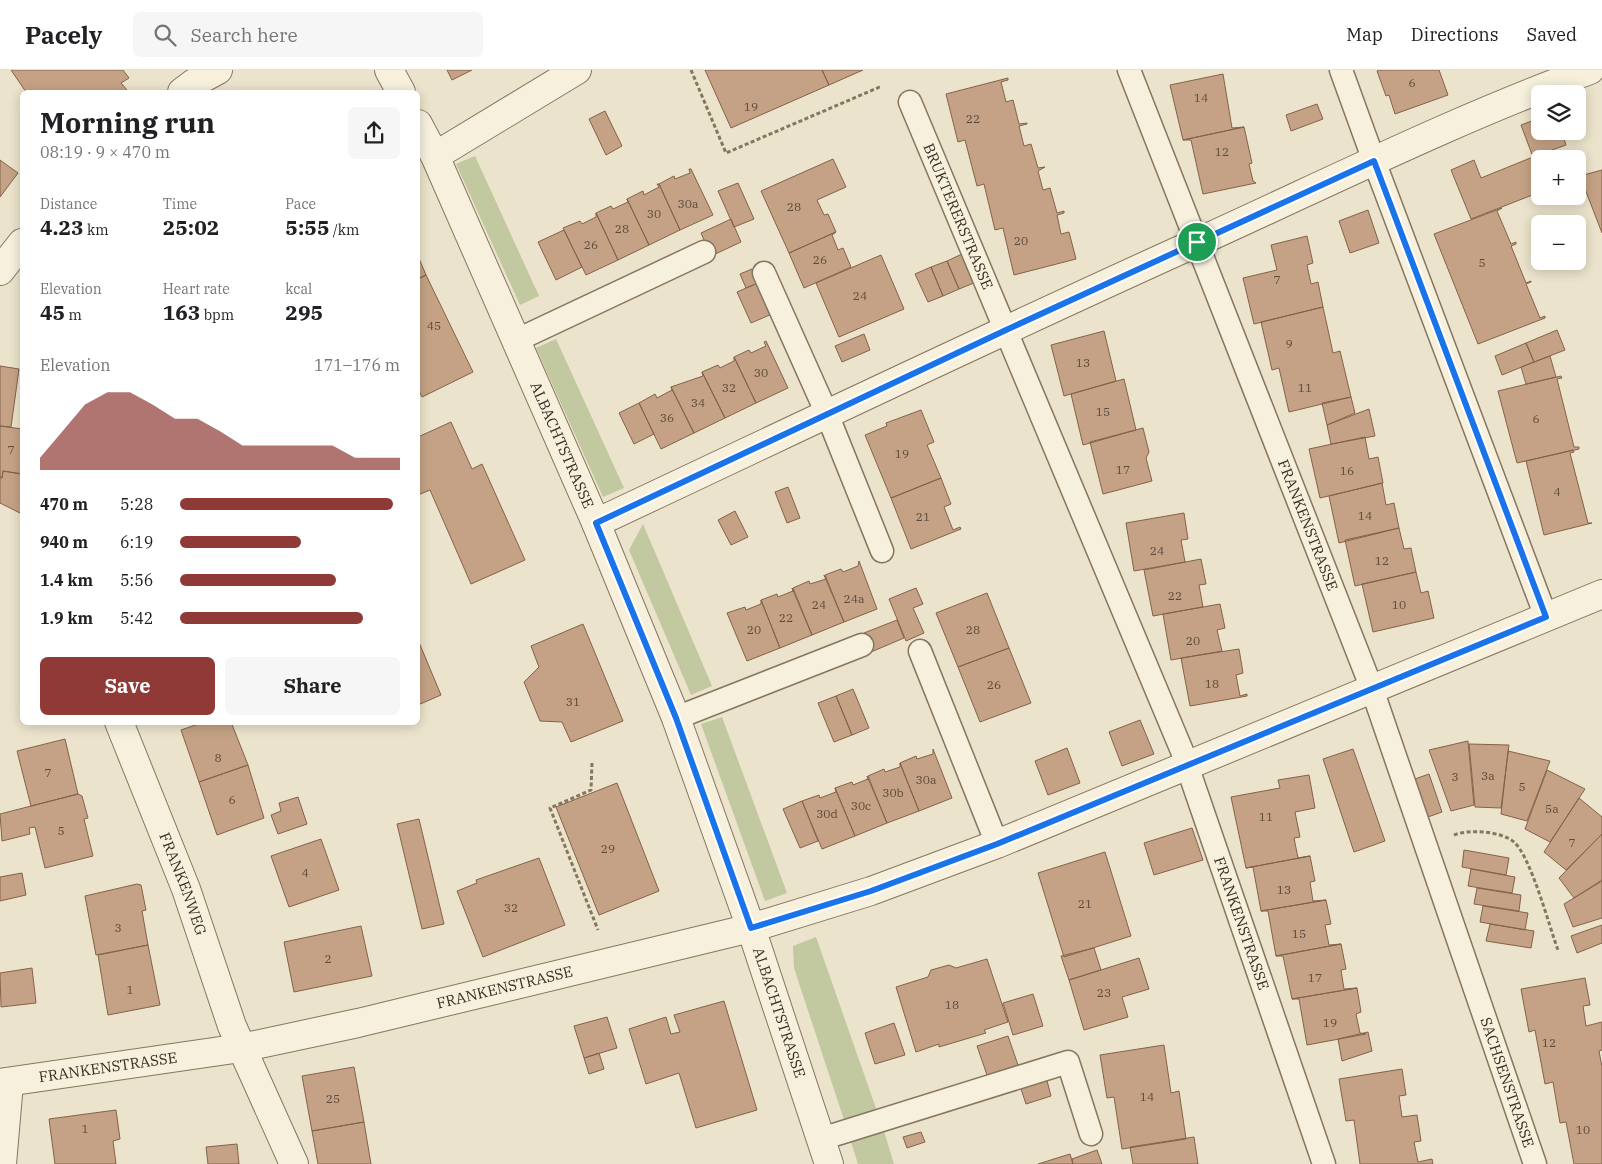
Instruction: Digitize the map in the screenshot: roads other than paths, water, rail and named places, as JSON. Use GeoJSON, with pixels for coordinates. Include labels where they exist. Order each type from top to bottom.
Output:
{"type":"FeatureCollection","features":[{"type":"Feature","properties":{"kind":"street"},"geometry":{"type":"LineString","coordinates":[[185,90],[218,70]]}},
{"type":"Feature","properties":{"kind":"street"},"geometry":{"type":"LineString","coordinates":[[389,70],[400,90]]}},
{"type":"Feature","properties":{"kind":"street"},"geometry":{"type":"LineString","coordinates":[[435,156],[577,70]]}},
{"type":"Feature","properties":{"kind":"street"},"geometry":{"type":"LineString","coordinates":[[596,523],[1006,330],[1374,161],[1550,85],[1590,70]]}},
{"type":"Feature","properties":{"kind":"street","name":"ALBACHTSTRASSE"},"geometry":{"type":"LineString","coordinates":[[420,128],[435,156],[596,523],[676,718],[751,928],[825,1152]]}},
{"type":"Feature","properties":{"kind":"street"},"geometry":{"type":"LineString","coordinates":[[0,271],[20,246]]}},
{"type":"Feature","properties":{"kind":"street","name":"FRANKENSTRASSE"},"geometry":{"type":"LineString","coordinates":[[4,1083],[241,1048],[358,1023],[751,928],[871,891],[997,844],[1188,767],[1602,594]]}},
{"type":"Feature","properties":{"kind":"street","name":"FRANKENWEG"},"geometry":{"type":"LineString","coordinates":[[120,725],[186,889],[241,1048],[294,1164]]}},
{"type":"Feature","properties":{"kind":"street"},"geometry":{"type":"LineString","coordinates":[[2,1164],[4,1083]]}},
{"type":"Feature","properties":{"kind":"lane"},"geometry":{"type":"LineString","coordinates":[[1129,70],[1197,242]]}},
{"type":"Feature","properties":{"kind":"lane"},"geometry":{"type":"LineString","coordinates":[[1341,70],[1546,617]]}},
{"type":"Feature","properties":{"kind":"lane","name":"BRUKTERERSTRASSE"},"geometry":{"type":"LineString","coordinates":[[910,102],[1085,519]]}},
{"type":"Feature","properties":{"kind":"lane","name":"FRANKENSTRASSE"},"geometry":{"type":"LineString","coordinates":[[1197,242],[1372,689],[1478,1001]]}},
{"type":"Feature","properties":{"kind":"lane"},"geometry":{"type":"LineString","coordinates":[[515,341],[704,252]]}},
{"type":"Feature","properties":{"kind":"lane"},"geometry":{"type":"LineString","coordinates":[[764,274],[827,414],[882,551]]}},
{"type":"Feature","properties":{"kind":"lane","name":"FRANKENSTRASSE"},"geometry":{"type":"LineString","coordinates":[[1085,519],[1188,767],[1324,1164]]}},
{"type":"Feature","properties":{"kind":"lane"},"geometry":{"type":"LineString","coordinates":[[676,718],[862,645]]}},
{"type":"Feature","properties":{"kind":"lane"},"geometry":{"type":"LineString","coordinates":[[920,651],[997,844]]}},
{"type":"Feature","properties":{"kind":"lane","name":"SACHSENSTRASSE"},"geometry":{"type":"LineString","coordinates":[[1478,1001],[1535,1164]]}},
{"type":"Feature","properties":{"kind":"lane","name":"ALBACHTSTRASSE"},"geometry":{"type":"LineString","coordinates":[[825,1152],[1068,1062],[1091,1134]]}}]}
